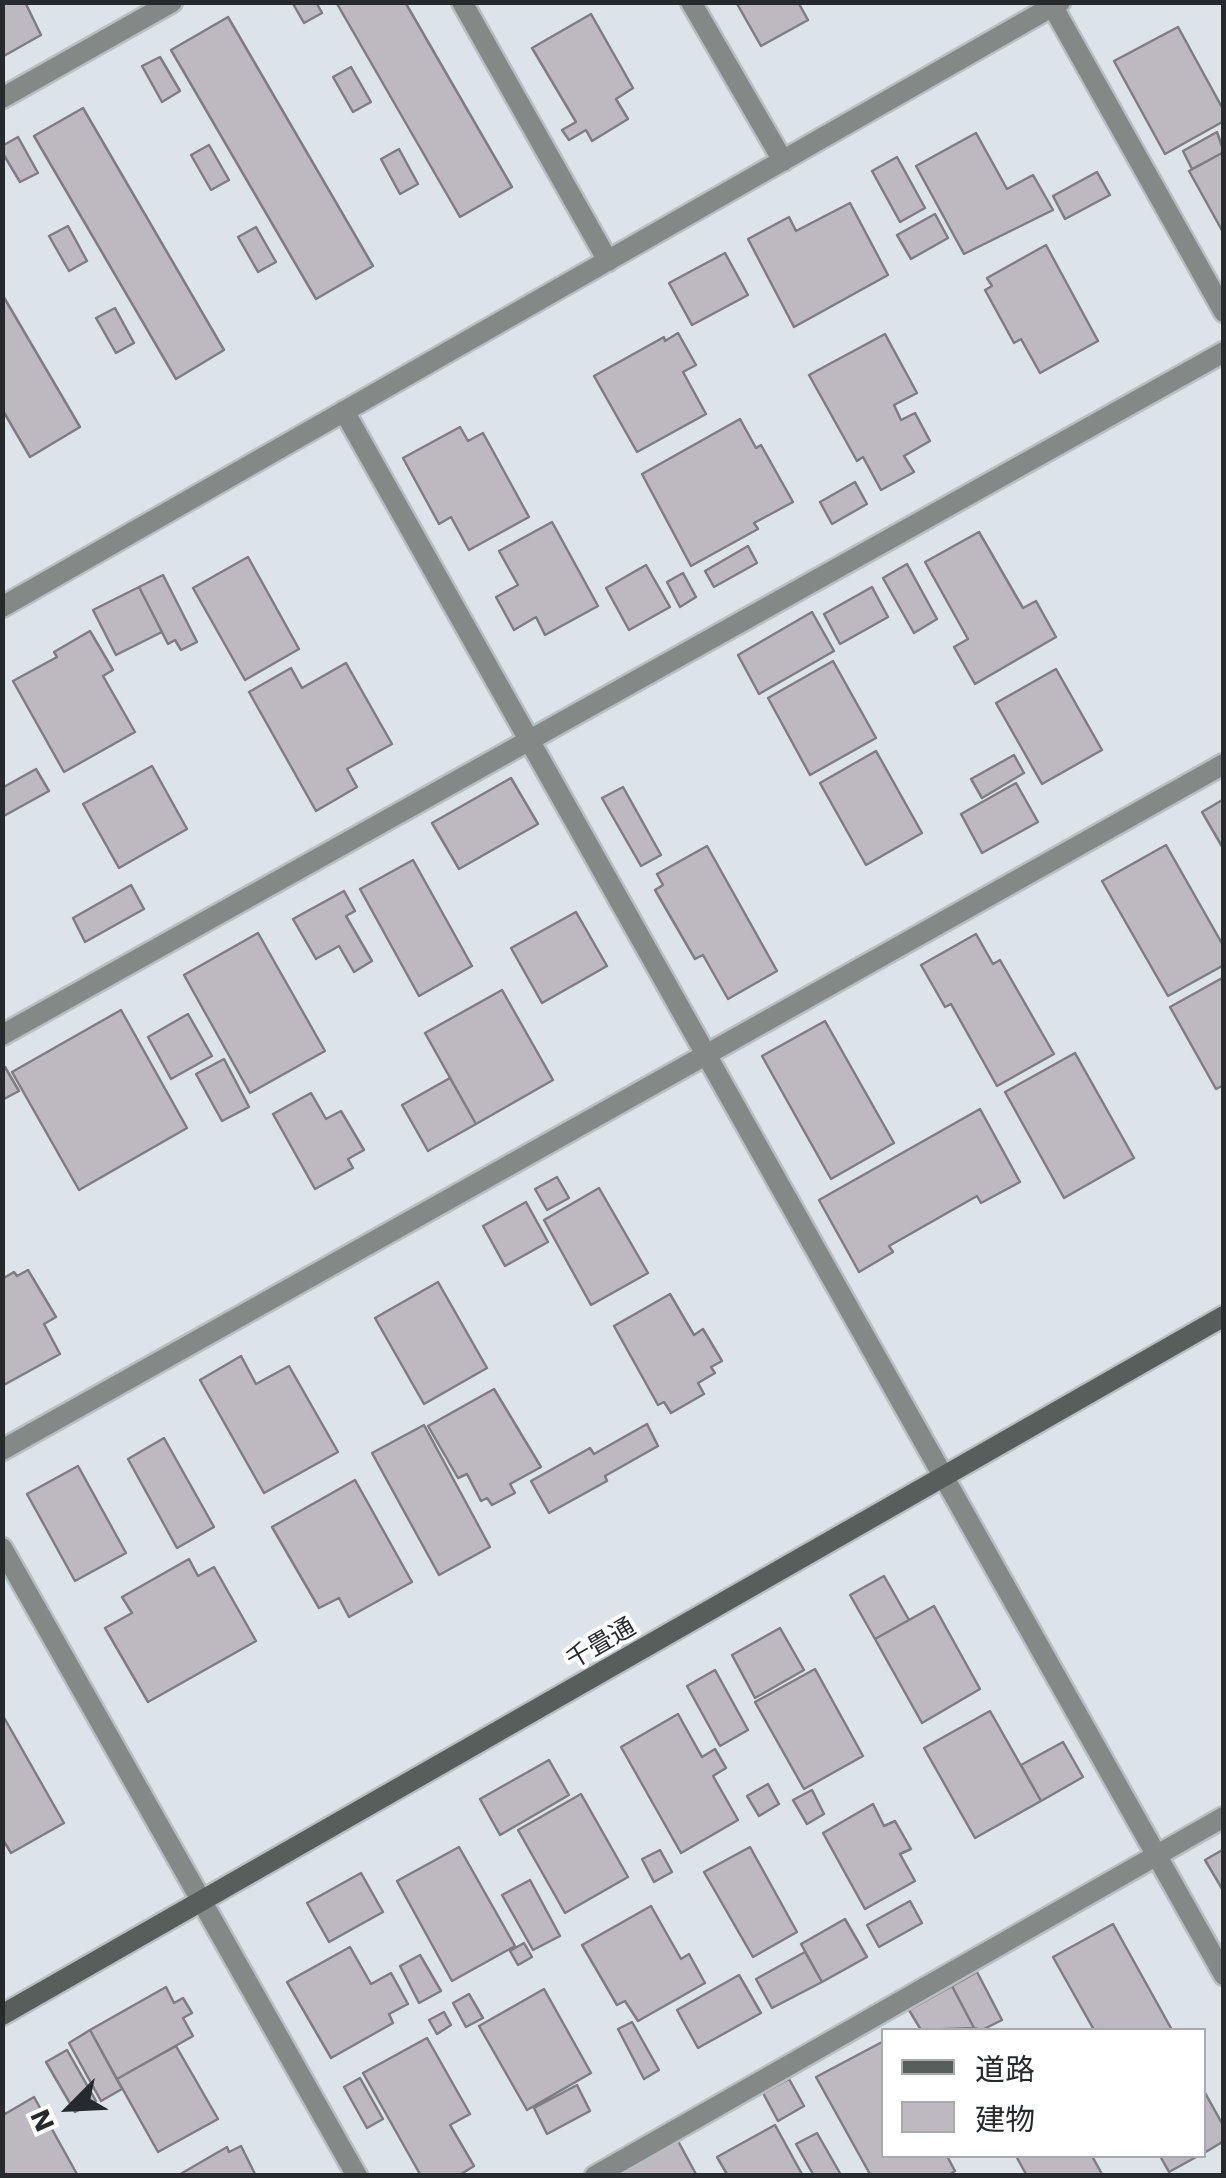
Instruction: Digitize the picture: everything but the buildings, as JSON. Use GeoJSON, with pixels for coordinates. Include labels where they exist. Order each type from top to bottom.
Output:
{"type":"FeatureCollection","features":[{"type":"Feature","properties":{"kind":"street"},"geometry":{"type":"LineString","coordinates":[[2,98],[148,8],[172,2]]}},
{"type":"Feature","properties":{"kind":"street"},"geometry":{"type":"LineString","coordinates":[[462,2],[608,260]]}},
{"type":"Feature","properties":{"kind":"street"},"geometry":{"type":"LineString","coordinates":[[691,2],[783,161]]}},
{"type":"Feature","properties":{"kind":"street"},"geometry":{"type":"LineString","coordinates":[[2,606],[1057,4],[1224,312]]}},
{"type":"Feature","properties":{"kind":"street"},"geometry":{"type":"LineString","coordinates":[[2,1035],[1224,352]]}},
{"type":"Feature","properties":{"kind":"street"},"geometry":{"type":"LineString","coordinates":[[344,412],[1224,1975]]}},
{"type":"Feature","properties":{"kind":"street"},"geometry":{"type":"LineString","coordinates":[[2,1450],[1224,764]]}},
{"type":"Feature","properties":{"kind":"street","name":"千畳通"},"geometry":{"type":"LineString","coordinates":[[2,2015],[1224,1316]]}},
{"type":"Feature","properties":{"kind":"street"},"geometry":{"type":"LineString","coordinates":[[2,1548],[357,2176]]}},
{"type":"Feature","properties":{"kind":"street"},"geometry":{"type":"LineString","coordinates":[[596,2176],[1224,1817]]}}]}
